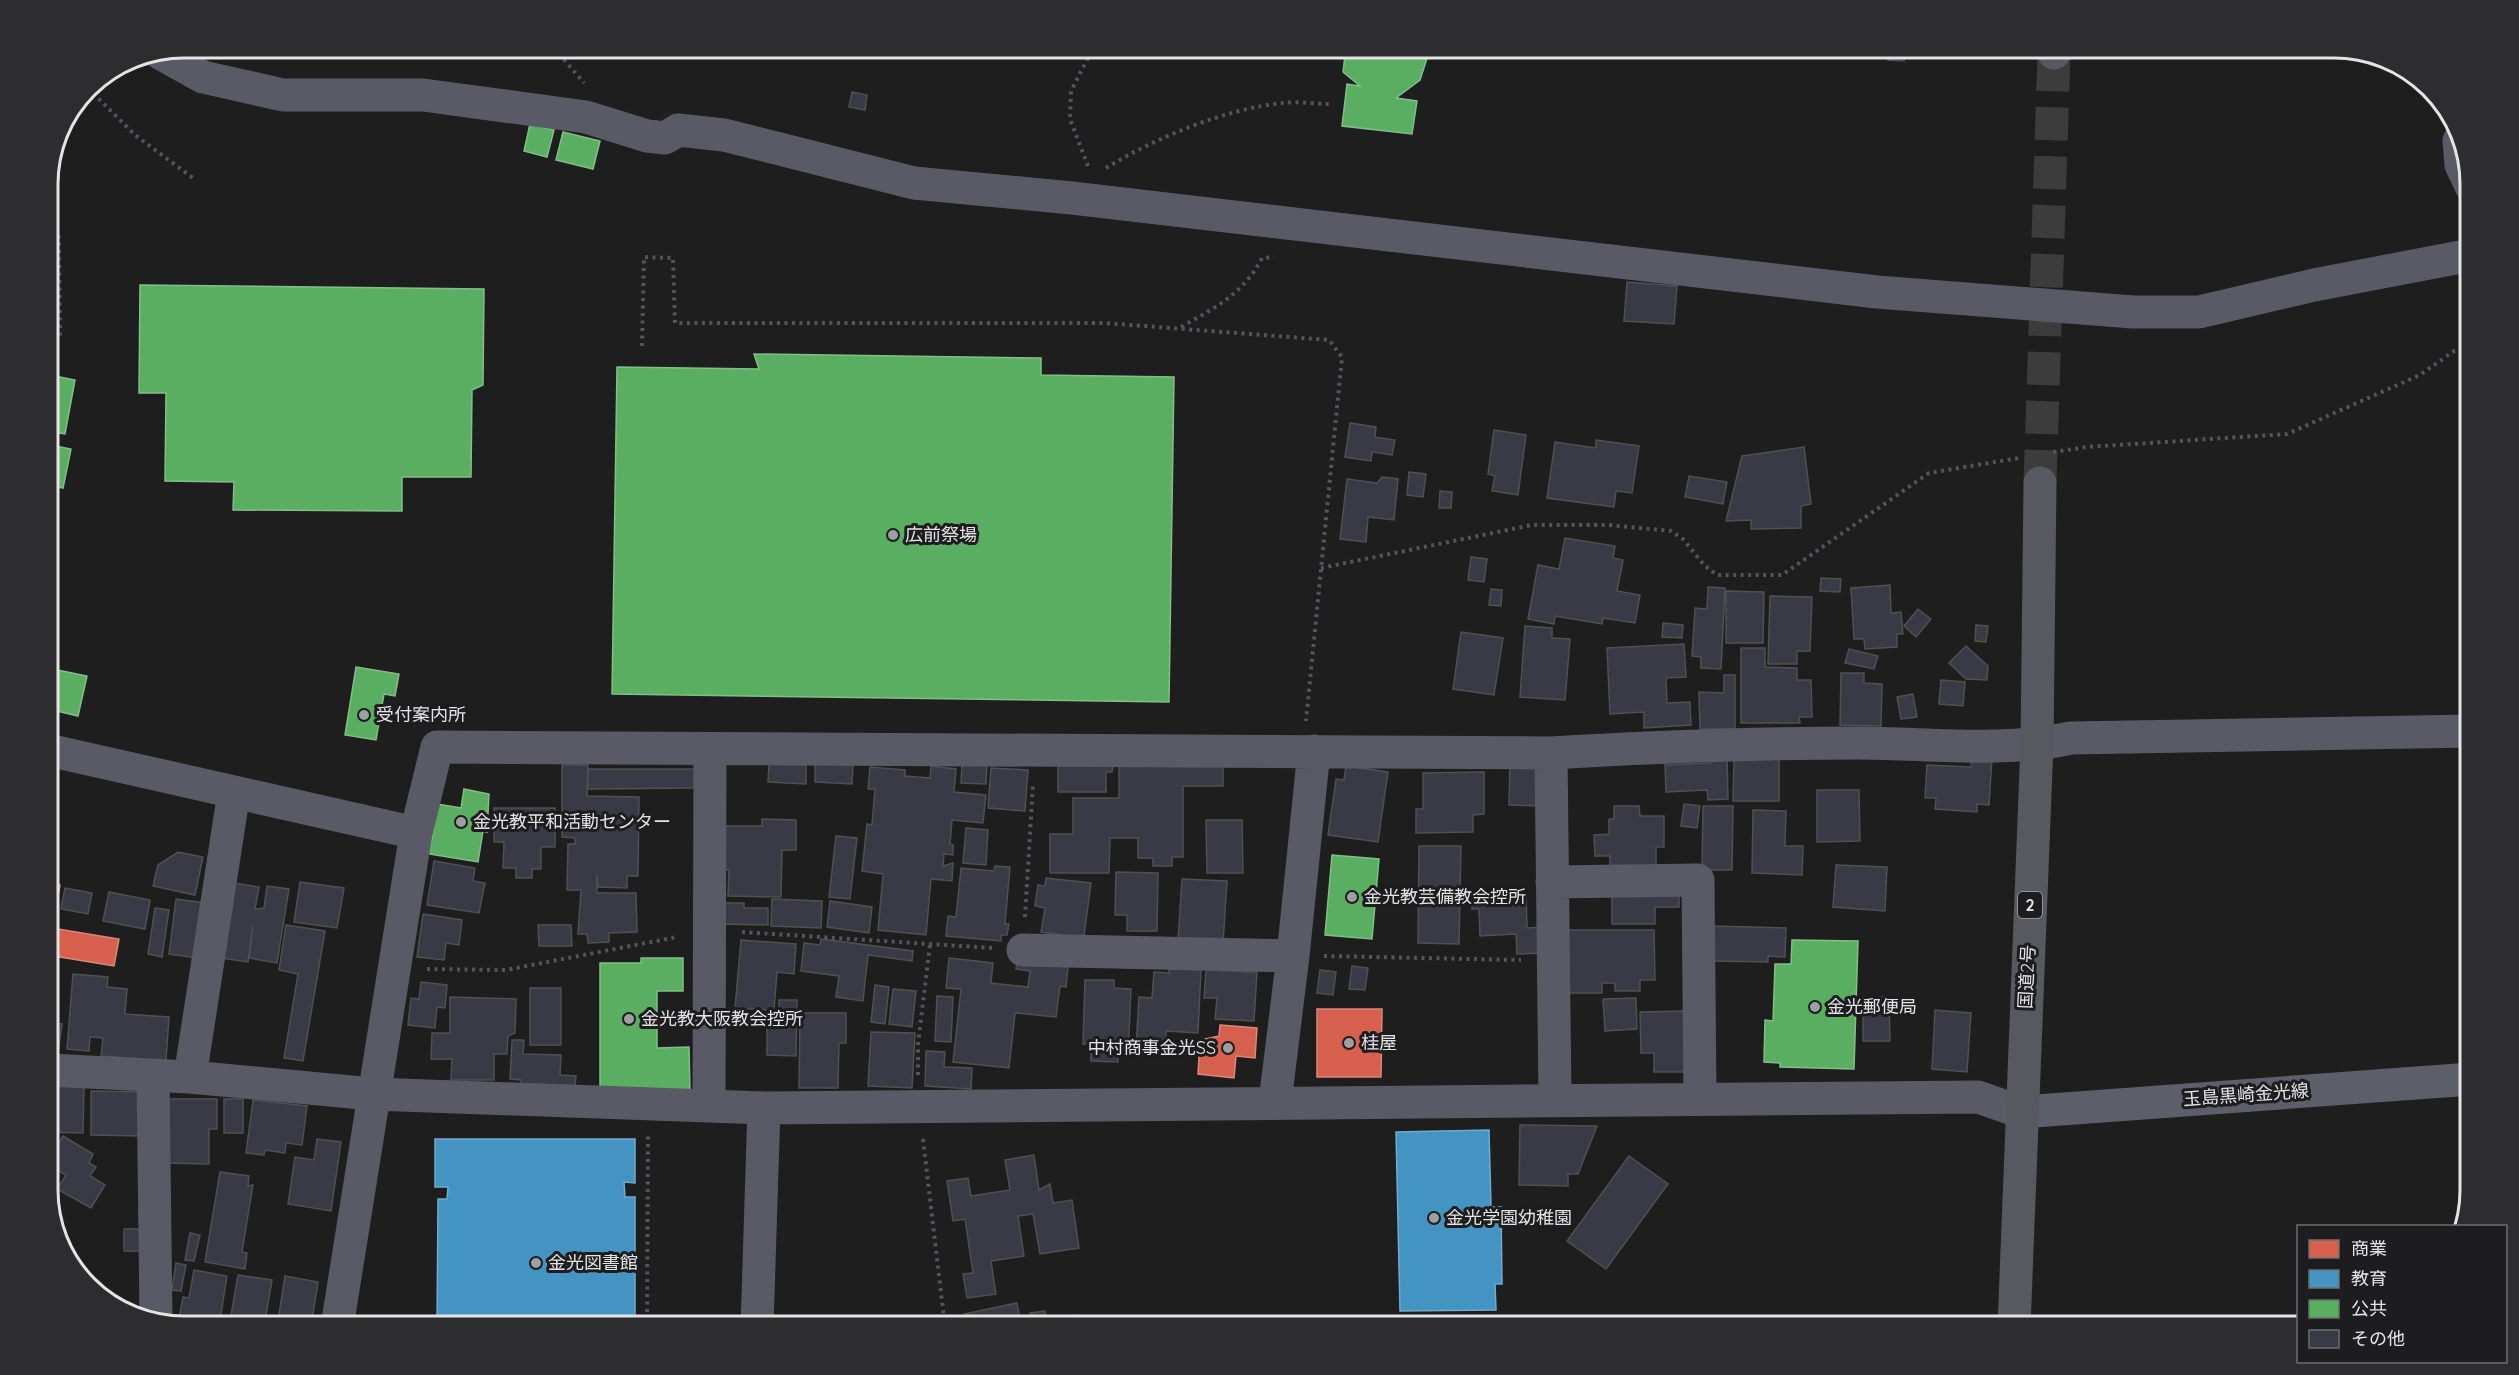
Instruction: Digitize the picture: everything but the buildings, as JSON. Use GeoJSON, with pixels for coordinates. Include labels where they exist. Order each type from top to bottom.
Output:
{"type":"FeatureCollection","features":[{"type":"Feature","properties":{"kind":"highway","name":"国道2号"},"geometry":{"type":"LineString","coordinates":[[2014,1316],[2037,744],[2039,464]]}},
{"type":"Feature","properties":{"kind":"main road","name":"玉島黒崎金光線"},"geometry":{"type":"LineString","coordinates":[[2021,1112],[2460,1080]]}},
{"type":"Feature","properties":{"kind":"street"},"geometry":{"type":"LineString","coordinates":[[172,60],[203,77],[283,95],[435,97],[586,117],[647,136],[665,138],[678,130],[724,135],[914,183],[1088,190],[1877,292],[2133,312],[2199,312],[2314,285],[2460,257]]}},
{"type":"Feature","properties":{"kind":"street"},"geometry":{"type":"LineString","coordinates":[[340,1316],[416,833],[437,747],[1551,753],[1704,744],[1860,743],[1990,747],[2037,744],[2071,738],[2460,731]]}},
{"type":"Feature","properties":{"kind":"street"},"geometry":{"type":"LineString","coordinates":[[709,1106],[710,749]]}},
{"type":"Feature","properties":{"kind":"street"},"geometry":{"type":"LineString","coordinates":[[1275,1102],[1293,956],[1309,751]]}},
{"type":"Feature","properties":{"kind":"street"},"geometry":{"type":"LineString","coordinates":[[59,752],[416,833]]}},
{"type":"Feature","properties":{"kind":"street"},"geometry":{"type":"LineString","coordinates":[[1551,753],[1555,1099]]}},
{"type":"Feature","properties":{"kind":"street"},"geometry":{"type":"LineString","coordinates":[[190,1077],[234,792]]}},
{"type":"Feature","properties":{"kind":"street"},"geometry":{"type":"LineString","coordinates":[[1552,882],[1698,880],[1700,1098]]}},
{"type":"Feature","properties":{"kind":"street"},"geometry":{"type":"LineString","coordinates":[[1023,950],[1293,956]]}},
{"type":"Feature","properties":{"kind":"street"},"geometry":{"type":"LineString","coordinates":[[59,1071],[190,1077],[373,1094],[764,1108],[1555,1099],[1978,1097],[2021,1112]]}},
{"type":"Feature","properties":{"kind":"street"},"geometry":{"type":"LineString","coordinates":[[153,1076],[156,1313]]}},
{"type":"Feature","properties":{"kind":"street"},"geometry":{"type":"LineString","coordinates":[[758,1316],[764,1108]]}},
{"type":"Feature","properties":{"kind":"path"},"geometry":{"type":"LineString","coordinates":[[1088,59],[1071,92],[1070,119],[1088,165],[1088,190]]}},
{"type":"Feature","properties":{"kind":"path"},"geometry":{"type":"LineString","coordinates":[[96,96],[135,135],[194,178]]}},
{"type":"Feature","properties":{"kind":"path"},"geometry":{"type":"LineString","coordinates":[[1088,190],[1146,145],[1199,124],[1285,102],[1331,104]]}},
{"type":"Feature","properties":{"kind":"path"},"geometry":{"type":"LineString","coordinates":[[59,238],[60,338]]}},
{"type":"Feature","properties":{"kind":"path"},"geometry":{"type":"LineString","coordinates":[[1180,327],[1234,296],[1252,277],[1262,258],[1281,256]]}},
{"type":"Feature","properties":{"kind":"path"},"geometry":{"type":"LineString","coordinates":[[642,346],[644,257],[673,258],[675,323],[1104,323],[1329,340],[1342,357],[1321,568],[1309,751]]}},
{"type":"Feature","properties":{"kind":"path"},"geometry":{"type":"LineString","coordinates":[[1321,568],[1532,525],[1609,525],[1671,531],[1683,539],[1704,565],[1717,575],[1782,575],[1929,473],[2039,464],[2087,447],[2287,434],[2420,375],[2460,349]]}},
{"type":"Feature","properties":{"kind":"path"},"geometry":{"type":"LineString","coordinates":[[393,969],[506,970],[680,937],[735,932],[1023,950],[1035,750]]}},
{"type":"Feature","properties":{"kind":"path"},"geometry":{"type":"LineString","coordinates":[[930,945],[918,1044],[918,1106],[930,1188],[944,1316]]}},
{"type":"Feature","properties":{"kind":"path"},"geometry":{"type":"LineString","coordinates":[[1293,956],[1552,961]]}},
{"type":"Feature","properties":{"kind":"path"},"geometry":{"type":"LineString","coordinates":[[647,1316],[648,1104]]}},
{"type":"Feature","properties":{"kind":"tunnel"},"geometry":{"type":"LineString","coordinates":[[2040,483],[2054,58]]}},
{"type":"Feature","properties":{"kind":"place","name":"広前祭場"},"geometry":{"type":"Point","coordinates":[893,535]}},
{"type":"Feature","properties":{"kind":"place","name":"受付案内所"},"geometry":{"type":"Point","coordinates":[364,715]}},
{"type":"Feature","properties":{"kind":"place","name":"金光教平和活動センター"},"geometry":{"type":"Point","coordinates":[461,822]}},
{"type":"Feature","properties":{"kind":"place","name":"金光教芸備教会控所"},"geometry":{"type":"Point","coordinates":[1352,897]}},
{"type":"Feature","properties":{"kind":"place","name":"金光郵便局"},"geometry":{"type":"Point","coordinates":[1815,1007]}},
{"type":"Feature","properties":{"kind":"place","name":"金光教大阪教会控所"},"geometry":{"type":"Point","coordinates":[629,1019]}},
{"type":"Feature","properties":{"kind":"place","name":"桂屋"},"geometry":{"type":"Point","coordinates":[1349,1043]}},
{"type":"Feature","properties":{"kind":"place","name":"中村商事金光SS"},"geometry":{"type":"Point","coordinates":[1228,1048]}},
{"type":"Feature","properties":{"kind":"place","name":"金光学園幼稚園"},"geometry":{"type":"Point","coordinates":[1434,1218]}},
{"type":"Feature","properties":{"kind":"place","name":"金光図書館"},"geometry":{"type":"Point","coordinates":[536,1263]}}]}
